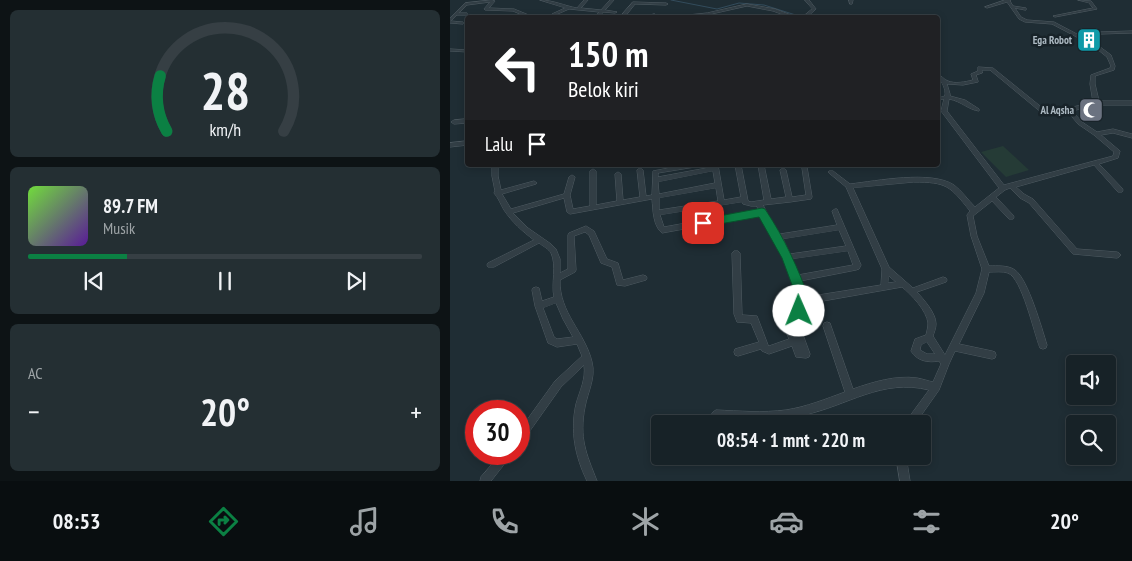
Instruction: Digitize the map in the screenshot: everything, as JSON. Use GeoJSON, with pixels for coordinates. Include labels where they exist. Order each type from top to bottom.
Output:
{"type":"FeatureCollection","features":[{"type":"Feature","properties":{"kind":"street"},"geometry":{"type":"LineString","coordinates":[[542,0],[569,8],[615,12]]}},
{"type":"Feature","properties":{"kind":"street"},"geometry":{"type":"LineString","coordinates":[[578,9],[586,0]]}},
{"type":"Feature","properties":{"kind":"street"},"geometry":{"type":"LineString","coordinates":[[599,15],[612,0]]}},
{"type":"Feature","properties":{"kind":"street"},"geometry":{"type":"LineString","coordinates":[[807,0],[814,10],[807,15]]}},
{"type":"Feature","properties":{"kind":"street"},"geometry":{"type":"LineString","coordinates":[[987,7],[1008,0],[1016,16],[1031,25]]}},
{"type":"Feature","properties":{"kind":"street"},"geometry":{"type":"LineString","coordinates":[[1055,16],[1085,13],[1096,9],[1090,2],[1080,0]]}},
{"type":"Feature","properties":{"kind":"street"},"geometry":{"type":"LineString","coordinates":[[450,21],[466,4],[495,1]]}},
{"type":"Feature","properties":{"kind":"street"},"geometry":{"type":"LineString","coordinates":[[495,1],[486,10],[514,10],[526,15]]}},
{"type":"Feature","properties":{"kind":"street"},"geometry":{"type":"LineString","coordinates":[[624,15],[634,3],[666,4]]}},
{"type":"Feature","properties":{"kind":"street"},"geometry":{"type":"LineString","coordinates":[[749,5],[757,9]]}},
{"type":"Feature","properties":{"kind":"street"},"geometry":{"type":"LineString","coordinates":[[707,14],[749,5],[774,10],[785,15]]}},
{"type":"Feature","properties":{"kind":"street"},"geometry":{"type":"LineString","coordinates":[[1013,7],[1025,9]]}},
{"type":"Feature","properties":{"kind":"street"},"geometry":{"type":"LineString","coordinates":[[555,15],[569,8]]}},
{"type":"Feature","properties":{"kind":"street"},"geometry":{"type":"LineString","coordinates":[[681,15],[688,13],[713,15]]}},
{"type":"Feature","properties":{"kind":"street"},"geometry":{"type":"LineString","coordinates":[[456,14],[466,14]]}},
{"type":"Feature","properties":{"kind":"street"},"geometry":{"type":"LineString","coordinates":[[450,21],[462,23]]}},
{"type":"Feature","properties":{"kind":"street"},"geometry":{"type":"LineString","coordinates":[[1026,21],[1053,23],[1094,44],[1109,56],[1114,66],[1112,69],[1093,75],[1091,86],[1096,103]]}},
{"type":"Feature","properties":{"kind":"street"},"geometry":{"type":"LineString","coordinates":[[1094,44],[1095,36],[1099,33],[1132,32]]}},
{"type":"Feature","properties":{"kind":"street"},"geometry":{"type":"LineString","coordinates":[[457,50],[463,45]]}},
{"type":"Feature","properties":{"kind":"street"},"geometry":{"type":"LineString","coordinates":[[450,50],[465,51]]}},
{"type":"Feature","properties":{"kind":"street"},"geometry":{"type":"LineString","coordinates":[[944,82],[963,84],[976,81],[973,74],[980,72],[980,68],[991,69],[1044,112],[1069,110],[1096,103],[1132,103]]}},
{"type":"Feature","properties":{"kind":"street"},"geometry":{"type":"LineString","coordinates":[[940,77],[944,82],[948,98],[943,107],[944,110],[1007,187],[1032,201],[1075,252],[1117,255]]}},
{"type":"Feature","properties":{"kind":"street"},"geometry":{"type":"LineString","coordinates":[[940,99],[965,101],[977,110]]}},
{"type":"Feature","properties":{"kind":"street"},"geometry":{"type":"LineString","coordinates":[[916,415],[936,387],[942,360],[954,347],[980,294],[986,269],[974,236],[970,215],[1007,187],[1111,160],[1118,155],[1114,148],[1080,123],[1069,110]]}},
{"type":"Feature","properties":{"kind":"street"},"geometry":{"type":"LineString","coordinates":[[454,122],[465,121]]}},
{"type":"Feature","properties":{"kind":"street"},"geometry":{"type":"LineString","coordinates":[[1096,134],[1108,131],[1132,136]]}},
{"type":"Feature","properties":{"kind":"street"},"geometry":{"type":"LineString","coordinates":[[450,145],[465,141]]}},
{"type":"Feature","properties":{"kind":"street"},"geometry":{"type":"LineString","coordinates":[[461,151],[465,144]]}},
{"type":"Feature","properties":{"kind":"street"},"geometry":{"type":"LineString","coordinates":[[1095,163],[1120,190]]}},
{"type":"Feature","properties":{"kind":"street"},"geometry":{"type":"LineString","coordinates":[[495,167],[497,193],[520,227],[554,251],[558,299],[586,357],[589,372],[579,409],[578,435],[580,455],[592,481]]}},
{"type":"Feature","properties":{"kind":"street"},"geometry":{"type":"LineString","coordinates":[[673,167],[655,172],[656,213],[661,228],[665,230],[762,212]]}},
{"type":"Feature","properties":{"kind":"street"},"geometry":{"type":"LineString","coordinates":[[655,180],[715,167],[721,202]]}},
{"type":"Feature","properties":{"kind":"street"},"geometry":{"type":"LineString","coordinates":[[738,167],[745,199],[748,204],[790,200],[810,195],[805,168]]}},
{"type":"Feature","properties":{"kind":"street"},"geometry":{"type":"LineString","coordinates":[[761,167],[768,202]]}},
{"type":"Feature","properties":{"kind":"street"},"geometry":{"type":"LineString","coordinates":[[640,170],[643,198]]}},
{"type":"Feature","properties":{"kind":"street"},"geometry":{"type":"LineString","coordinates":[[783,170],[790,200]]}},
{"type":"Feature","properties":{"kind":"street"},"geometry":{"type":"LineString","coordinates":[[593,171],[593,208]]}},
{"type":"Feature","properties":{"kind":"street"},"geometry":{"type":"LineString","coordinates":[[831,172],[849,186],[886,269],[912,291],[932,324],[929,337],[942,360]]}},
{"type":"Feature","properties":{"kind":"street"},"geometry":{"type":"LineString","coordinates":[[618,174],[620,202]]}},
{"type":"Feature","properties":{"kind":"street"},"geometry":{"type":"LineString","coordinates":[[572,177],[566,195],[570,212],[718,185]]}},
{"type":"Feature","properties":{"kind":"street"},"geometry":{"type":"LineString","coordinates":[[849,186],[905,180],[940,181],[951,186],[975,212]]}},
{"type":"Feature","properties":{"kind":"street"},"geometry":{"type":"LineString","coordinates":[[497,193],[534,183]]}},
{"type":"Feature","properties":{"kind":"street"},"geometry":{"type":"LineString","coordinates":[[510,212],[566,195]]}},
{"type":"Feature","properties":{"kind":"street"},"geometry":{"type":"LineString","coordinates":[[993,198],[1010,217]]}},
{"type":"Feature","properties":{"kind":"street"},"geometry":{"type":"LineString","coordinates":[[656,213],[745,199]]}},
{"type":"Feature","properties":{"kind":"street"},"geometry":{"type":"LineString","coordinates":[[759,204],[762,212],[778,236],[804,301],[794,321],[806,354],[799,354],[782,312]]}},
{"type":"Feature","properties":{"kind":"street"},"geometry":{"type":"LineString","coordinates":[[795,279],[856,267],[835,211]]}},
{"type":"Feature","properties":{"kind":"street"},"geometry":{"type":"LineString","coordinates":[[778,236],[840,227]]}},
{"type":"Feature","properties":{"kind":"street"},"geometry":{"type":"LineString","coordinates":[[556,279],[572,270],[571,235],[586,229],[592,233],[604,261],[615,266],[620,282],[625,283],[643,278]]}},
{"type":"Feature","properties":{"kind":"street"},"geometry":{"type":"LineString","coordinates":[[491,265],[539,240]]}},
{"type":"Feature","properties":{"kind":"street"},"geometry":{"type":"LineString","coordinates":[[788,258],[850,248]]}},
{"type":"Feature","properties":{"kind":"street"},"geometry":{"type":"LineString","coordinates":[[736,253],[738,314],[740,318],[754,319],[763,345],[769,350],[794,341]]}},
{"type":"Feature","properties":{"kind":"street"},"geometry":{"type":"LineString","coordinates":[[884,287],[886,269]]}},
{"type":"Feature","properties":{"kind":"street"},"geometry":{"type":"LineString","coordinates":[[986,269],[1012,271],[1017,275],[1027,297],[1043,346]]}},
{"type":"Feature","properties":{"kind":"street"},"geometry":{"type":"LineString","coordinates":[[912,291],[943,280]]}},
{"type":"Feature","properties":{"kind":"street"},"geometry":{"type":"LineString","coordinates":[[804,301],[903,284]]}},
{"type":"Feature","properties":{"kind":"street"},"geometry":{"type":"LineString","coordinates":[[536,290],[539,306],[553,342],[577,340]]}},
{"type":"Feature","properties":{"kind":"street"},"geometry":{"type":"LineString","coordinates":[[539,306],[558,299]]}},
{"type":"Feature","properties":{"kind":"street"},"geometry":{"type":"LineString","coordinates":[[827,326],[850,393]]}},
{"type":"Feature","properties":{"kind":"street"},"geometry":{"type":"LineString","coordinates":[[929,337],[918,342],[915,351],[921,357],[942,360]]}},
{"type":"Feature","properties":{"kind":"street"},"geometry":{"type":"LineString","coordinates":[[738,352],[763,345]]}},
{"type":"Feature","properties":{"kind":"street"},"geometry":{"type":"LineString","coordinates":[[954,347],[992,355]]}},
{"type":"Feature","properties":{"kind":"street"},"geometry":{"type":"LineString","coordinates":[[530,423],[558,384],[586,357]]}},
{"type":"Feature","properties":{"kind":"street"},"geometry":{"type":"LineString","coordinates":[[716,415],[788,414],[813,408],[850,393],[912,381],[936,387]]}},
{"type":"Feature","properties":{"kind":"street"},"geometry":{"type":"LineString","coordinates":[[485,481],[498,465]]}},
{"type":"Feature","properties":{"kind":"street"},"geometry":{"type":"LineString","coordinates":[[902,465],[905,481]]}},
{"type":"Feature","properties":{"kind":"green space"},"geometry":{"type":"Polygon","coordinates":[[[1003,146],[1029,170],[1006,177],[981,152],[1003,146]]]}},
{"type":"Feature","properties":{"kind":"waterway"},"geometry":{"type":"LineString","coordinates":[[671,0],[717,9],[739,3],[764,5],[796,15]]}},
{"type":"Feature","properties":{"kind":"place","name":"Ega Robot"},"geometry":{"type":"Point","coordinates":[1089,40]}},
{"type":"Feature","properties":{"kind":"place","name":"Al Aqsha"},"geometry":{"type":"Point","coordinates":[1091,110]}},
{"type":"Feature","properties":{"kind":"route"},"geometry":{"type":"LineString","coordinates":[[703,223],[762,212],[778,236],[788,258],[804,301],[799,311]]}}]}
